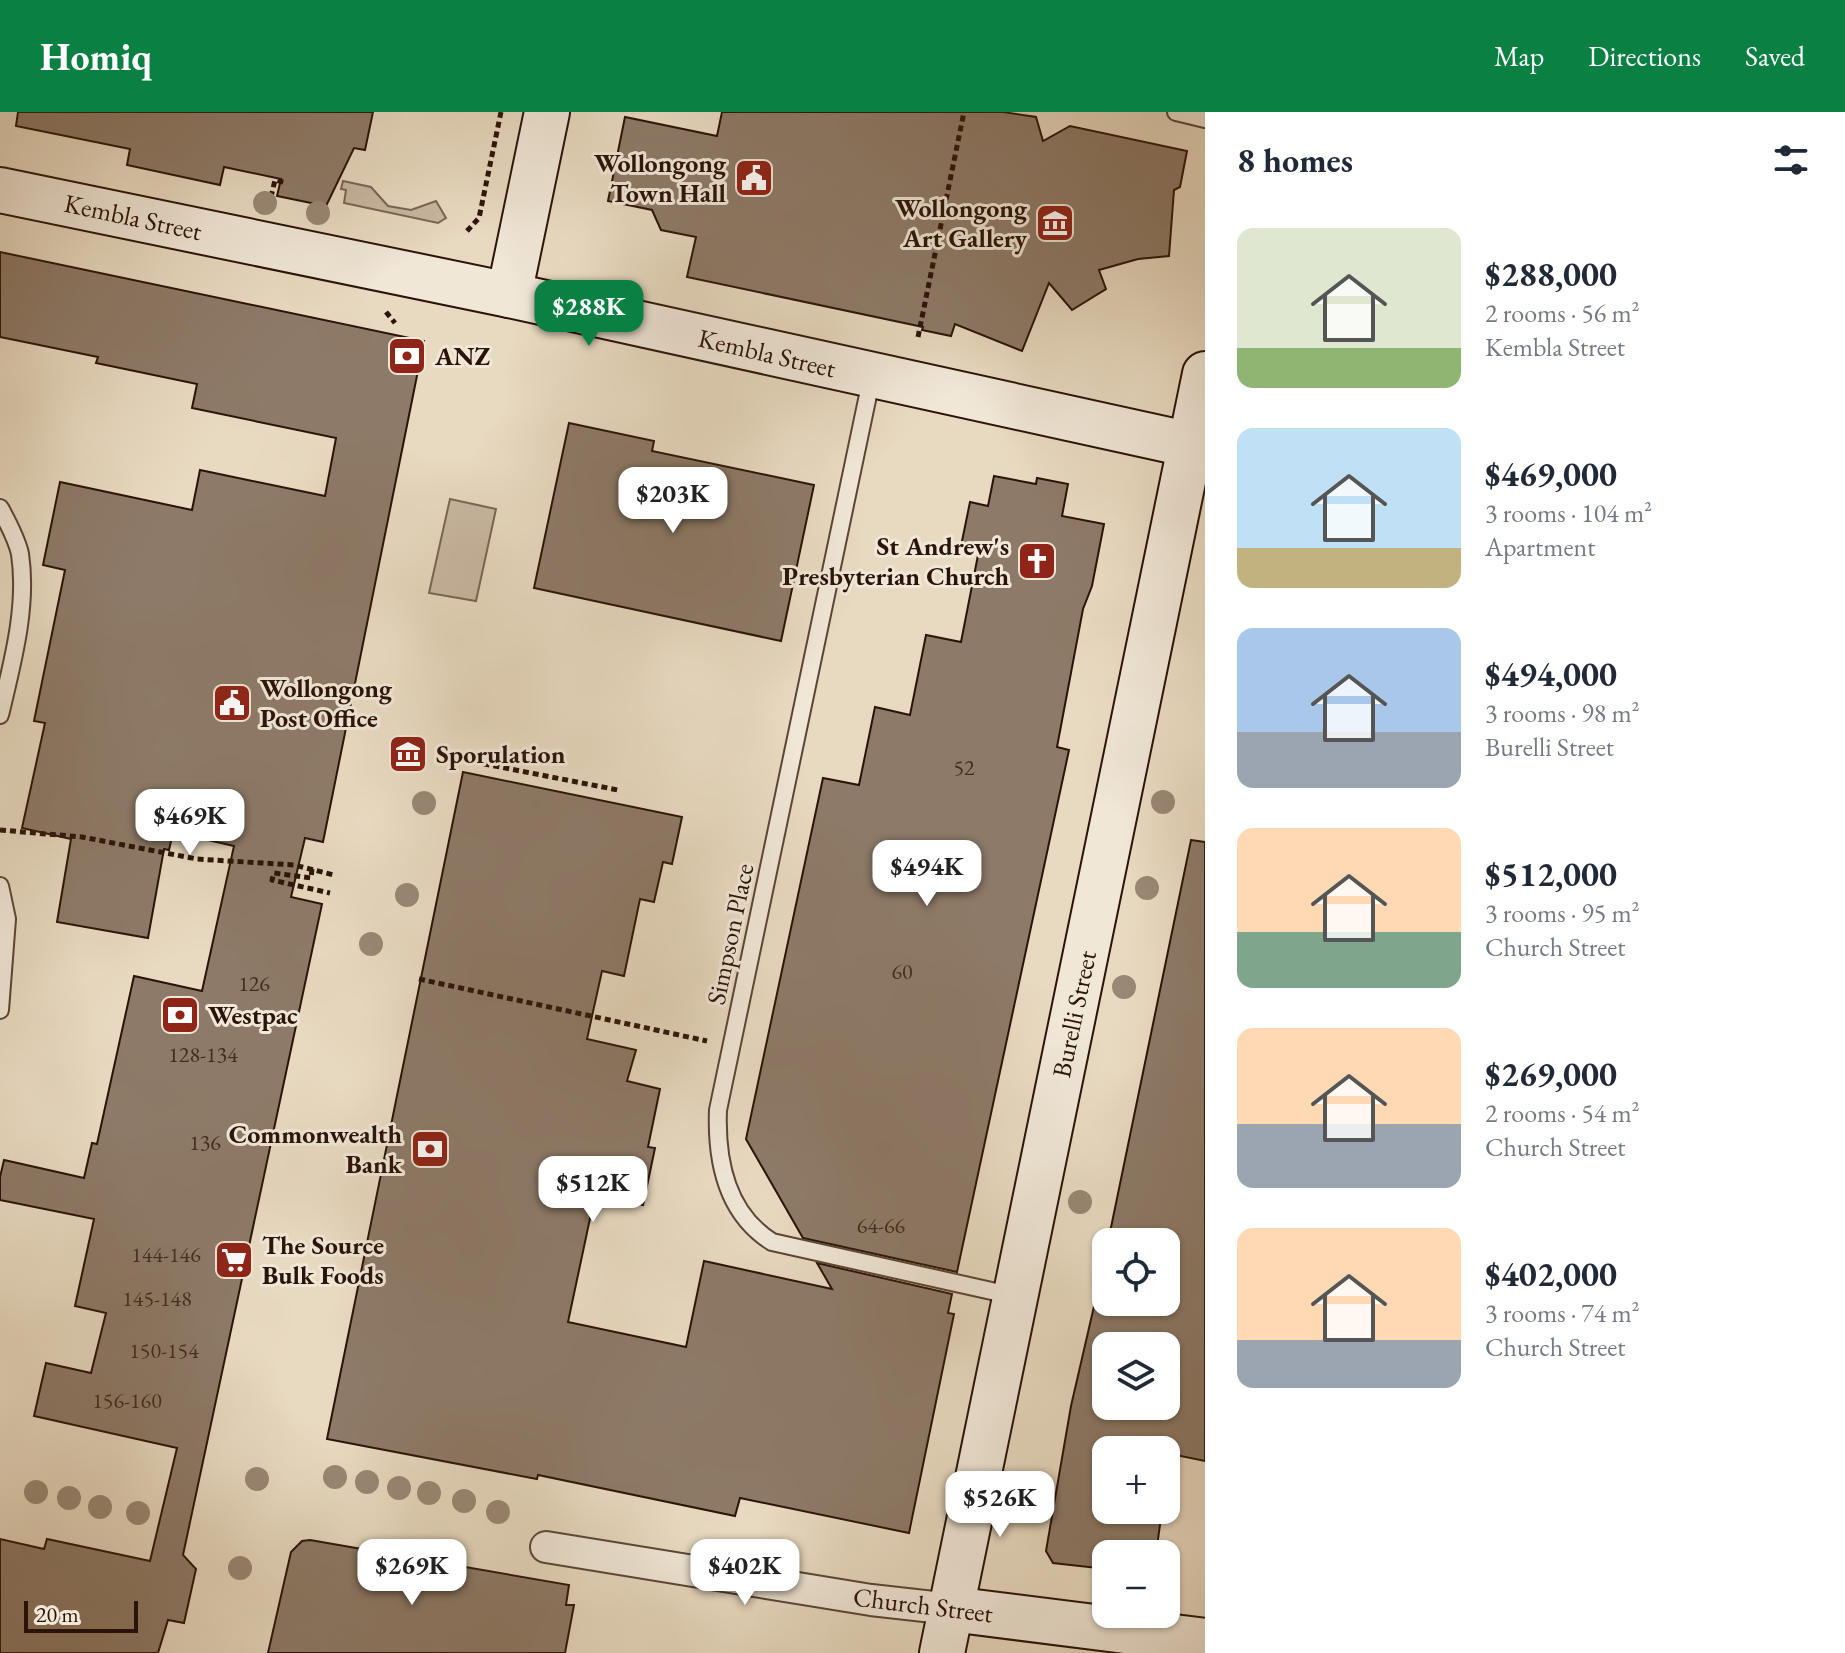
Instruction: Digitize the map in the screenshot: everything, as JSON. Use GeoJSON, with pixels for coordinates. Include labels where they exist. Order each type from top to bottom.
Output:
{"type":"FeatureCollection","features":[{"type":"Feature","properties":{"kind":"main road"},"geometry":{"type":"LineString","coordinates":[[509,295],[547,112]]}},
{"type":"Feature","properties":{"kind":"main road","name":"Kembla Street"},"geometry":{"type":"LineString","coordinates":[[0,190],[509,295],[1198,447]]}},
{"type":"Feature","properties":{"kind":"main road","name":"Burelli Street"},"geometry":{"type":"LineString","coordinates":[[942,1653],[1015,1297],[1198,447],[1205,374]]}},
{"type":"Feature","properties":{"kind":"main road","name":"Church Street"},"geometry":{"type":"LineString","coordinates":[[951,1609],[1205,1641]]}},
{"type":"Feature","properties":{"kind":"street","name":"Church Street"},"geometry":{"type":"LineString","coordinates":[[546,1547],[871,1600],[951,1609]]}},
{"type":"Feature","properties":{"kind":"lane"},"geometry":{"type":"LineString","coordinates":[[1176,112],[1205,119]]}},
{"type":"Feature","properties":{"kind":"lane","name":"Simpson Place"},"geometry":{"type":"LineString","coordinates":[[872,376],[718,1110],[717,1147],[731,1196],[742,1217],[772,1242],[1015,1297]]}},
{"type":"Feature","properties":{"kind":"lane"},"geometry":{"type":"LineString","coordinates":[[0,508],[19,552],[21,595],[14,656],[0,715]]}},
{"type":"Feature","properties":{"kind":"lane"},"geometry":{"type":"LineString","coordinates":[[0,886],[7,919],[0,1010]]}},
{"type":"Feature","properties":{"kind":"path"},"geometry":{"type":"LineString","coordinates":[[467,231],[479,218],[501,112]]}},
{"type":"Feature","properties":{"kind":"path"},"geometry":{"type":"LineString","coordinates":[[918,337],[964,112]]}},
{"type":"Feature","properties":{"kind":"path"},"geometry":{"type":"LineString","coordinates":[[271,197],[275,180],[287,183]]}},
{"type":"Feature","properties":{"kind":"path"},"geometry":{"type":"LineString","coordinates":[[464,760],[618,790]]}},
{"type":"Feature","properties":{"kind":"path"},"geometry":{"type":"LineString","coordinates":[[0,830],[82,837],[197,859],[312,869],[334,875]]}},
{"type":"Feature","properties":{"kind":"path"},"geometry":{"type":"LineString","coordinates":[[312,869],[311,878],[274,873],[272,880],[330,893]]}},
{"type":"Feature","properties":{"kind":"path"},"geometry":{"type":"LineString","coordinates":[[419,979],[707,1041]]}},
{"type":"Feature","properties":{"kind":"shaded area"},"geometry":{"type":"Polygon","coordinates":[[[343,181],[371,187],[388,206],[411,210],[436,201],[446,218],[438,223],[344,203],[346,190],[341,189],[343,181]]]}},
{"type":"Feature","properties":{"kind":"shaded area"},"geometry":{"type":"Polygon","coordinates":[[[450,499],[496,509],[476,601],[429,593],[450,499]]]}},
{"type":"Feature","properties":{"kind":"building"},"geometry":{"type":"Polygon","coordinates":[[[18,112],[373,112],[365,150],[354,148],[326,206],[277,196],[281,179],[224,167],[220,185],[127,165],[130,149],[16,126],[18,112]]]}},
{"type":"Feature","properties":{"kind":"building"},"geometry":{"type":"Polygon","coordinates":[[[722,112],[1003,112],[1036,117],[1043,141],[1070,126],[1187,151],[1180,187],[1174,190],[1169,256],[1138,259],[1099,270],[1106,289],[1072,310],[1049,283],[1022,351],[955,324],[951,336],[922,330],[923,327],[687,277],[696,237],[661,230],[652,210],[608,201],[625,117],[717,136],[722,112]]]}},
{"type":"Feature","properties":{"kind":"building"},"geometry":{"type":"Polygon","coordinates":[[[0,252],[424,341],[323,842],[305,838],[291,897],[322,904],[183,1555],[196,1569],[184,1623],[168,1620],[158,1653],[0,1653],[0,1539],[44,1549],[47,1539],[150,1561],[177,1448],[34,1416],[46,1363],[91,1373],[106,1313],[75,1306],[94,1219],[0,1200],[0,1177],[4,1160],[84,1178],[92,1143],[97,1144],[134,976],[202,991],[234,846],[173,832],[169,850],[164,849],[148,938],[57,922],[71,839],[22,828],[45,723],[34,721],[65,570],[43,565],[60,482],[192,510],[200,470],[325,496],[336,438],[192,408],[197,384],[96,363],[98,357],[0,337],[0,252]]]}},
{"type":"Feature","properties":{"kind":"building"},"geometry":{"type":"Polygon","coordinates":[[[569,423],[654,441],[652,451],[814,485],[781,641],[534,588],[569,423]]]}},
{"type":"Feature","properties":{"kind":"building"},"geometry":{"type":"Polygon","coordinates":[[[994,476],[1036,484],[1037,478],[1068,484],[1062,516],[1104,524],[1092,586],[1083,609],[1057,747],[1069,750],[957,1272],[803,1238],[746,1139],[823,778],[859,785],[875,707],[910,715],[926,635],[961,642],[979,550],[961,546],[970,502],[988,506],[994,476]]]}},
{"type":"Feature","properties":{"kind":"building"},"geometry":{"type":"Polygon","coordinates":[[[463,772],[682,817],[672,864],[663,862],[654,902],[640,899],[624,976],[602,971],[587,1039],[636,1050],[627,1081],[660,1089],[648,1147],[655,1148],[643,1205],[595,1195],[568,1322],[686,1347],[704,1261],[832,1289],[817,1263],[952,1294],[948,1313],[954,1314],[909,1533],[740,1498],[735,1516],[538,1475],[537,1479],[327,1439],[463,772]]]}},
{"type":"Feature","properties":{"kind":"building"},"geometry":{"type":"Polygon","coordinates":[[[1191,840],[1205,842],[1205,1461],[1180,1456],[1180,1436],[1092,1436],[1092,1524],[1160,1524],[1158,1540],[1092,1540],[1092,1567],[1053,1563],[1046,1551],[1071,1406],[1092,1315],[1180,1316],[1180,1228],[1111,1228],[1191,840]]]}},
{"type":"Feature","properties":{"kind":"building"},"geometry":{"type":"Polygon","coordinates":[[[302,1541],[569,1585],[566,1605],[574,1605],[565,1653],[268,1653],[291,1552],[302,1541]]]}},
{"type":"Feature","properties":{"kind":"place","name":"Wollongong Town Hall"},"geometry":{"type":"Point","coordinates":[754,178]}},
{"type":"Feature","properties":{"kind":"place","name":"Wollongong Art Gallery"},"geometry":{"type":"Point","coordinates":[1055,223]}},
{"type":"Feature","properties":{"kind":"place","name":"ANZ"},"geometry":{"type":"Point","coordinates":[407,356]}},
{"type":"Feature","properties":{"kind":"place","name":"St Andrew's Presbyterian Church"},"geometry":{"type":"Point","coordinates":[1037,561]}},
{"type":"Feature","properties":{"kind":"place","name":"Wollongong Post Office"},"geometry":{"type":"Point","coordinates":[232,703]}},
{"type":"Feature","properties":{"kind":"place","name":"Sporulation"},"geometry":{"type":"Point","coordinates":[408,754]}},
{"type":"Feature","properties":{"kind":"place","name":"Westpac"},"geometry":{"type":"Point","coordinates":[180,1015]}},
{"type":"Feature","properties":{"kind":"place","name":"Commonwealth Bank"},"geometry":{"type":"Point","coordinates":[430,1149]}},
{"type":"Feature","properties":{"kind":"place","name":"The Source Bulk Foods"},"geometry":{"type":"Point","coordinates":[234,1260]}}]}
